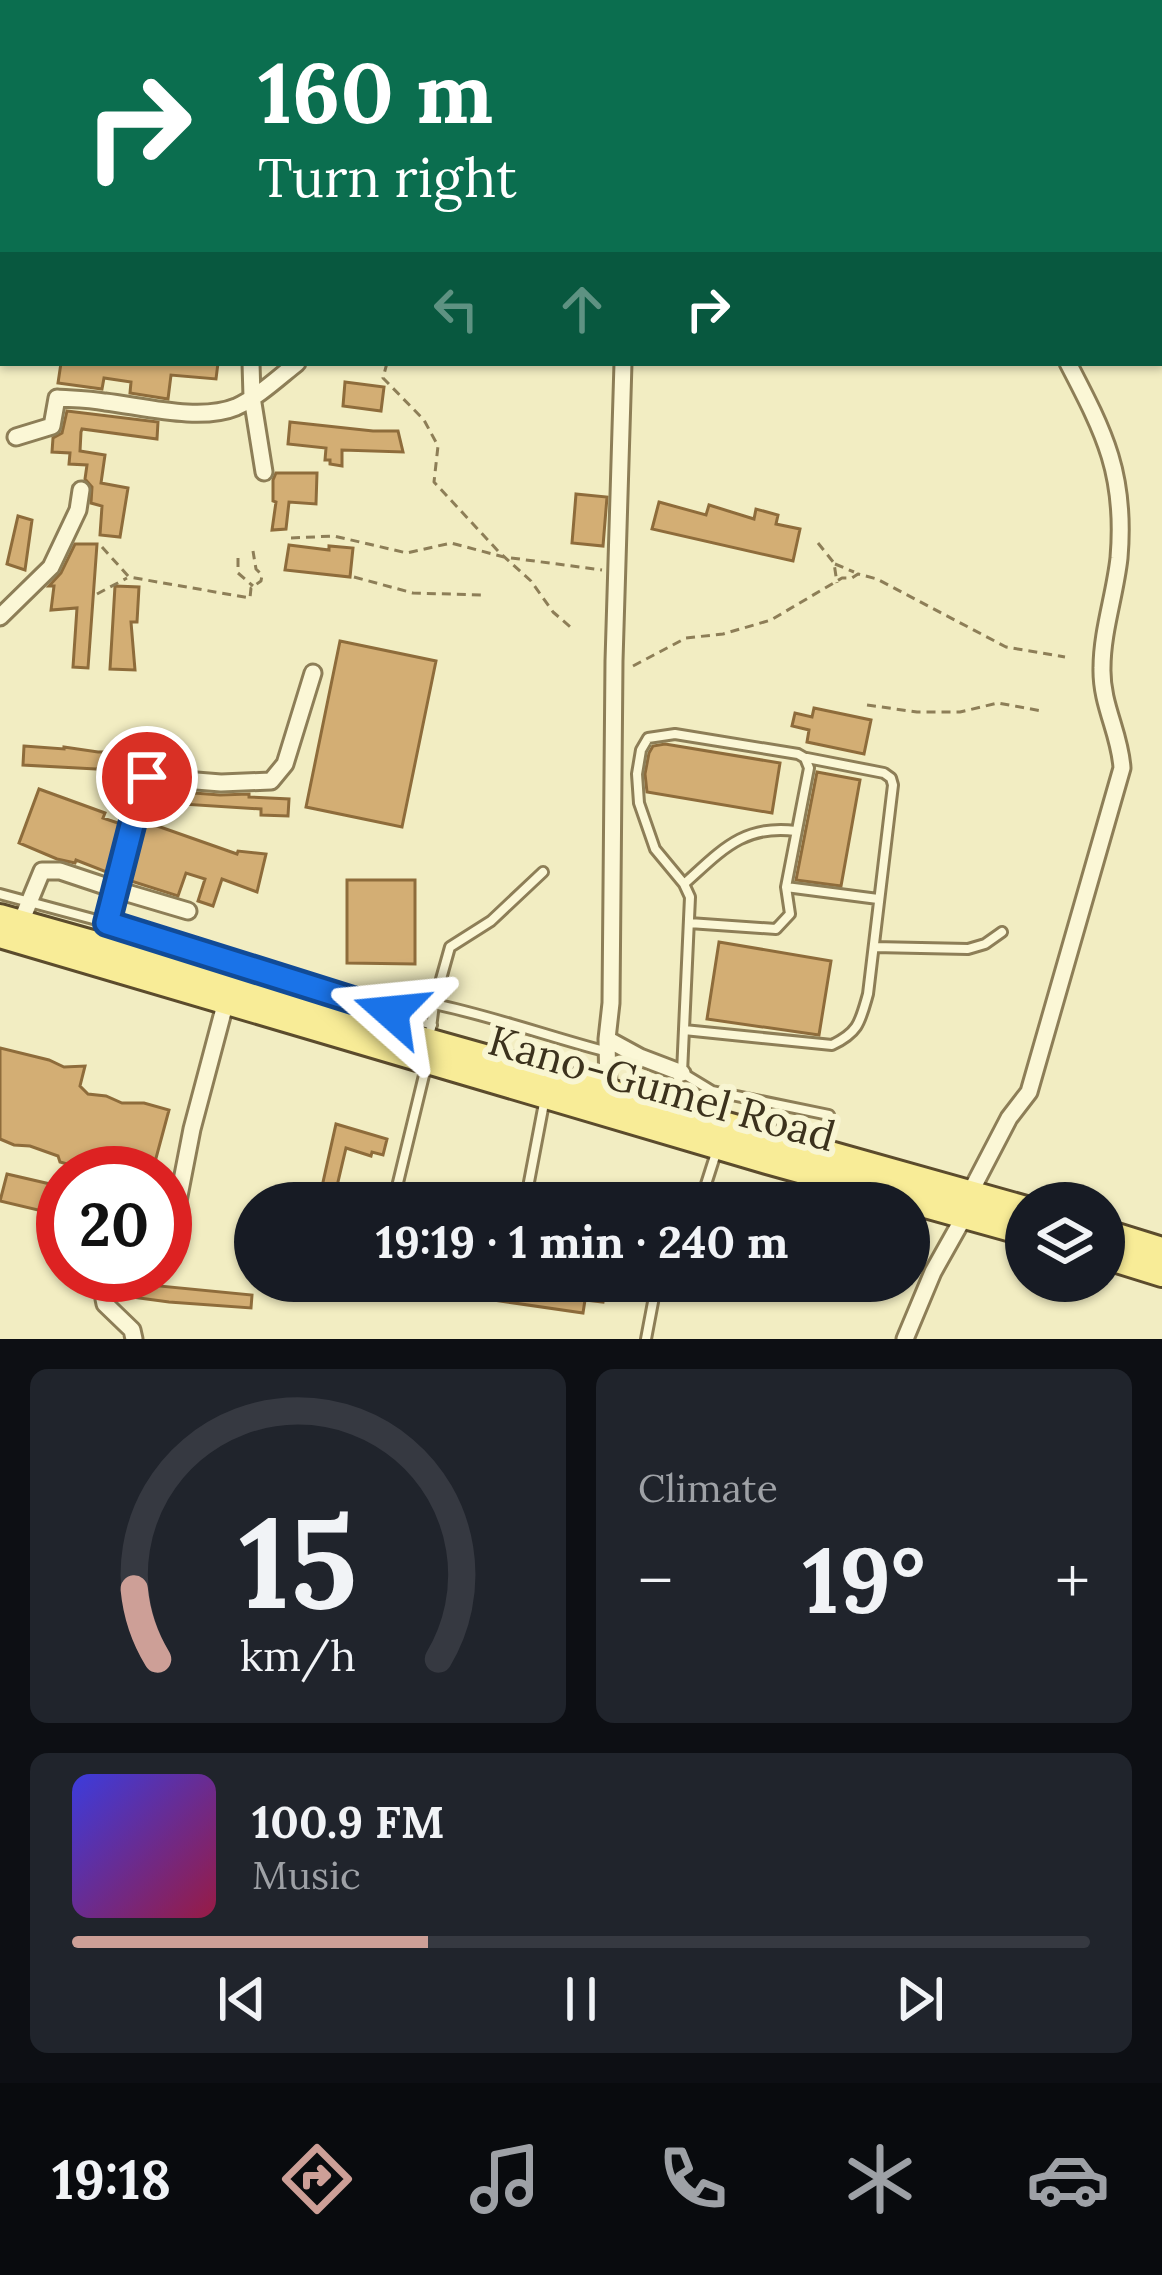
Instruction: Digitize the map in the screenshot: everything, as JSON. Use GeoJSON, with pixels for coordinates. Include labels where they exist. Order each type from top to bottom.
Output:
{"type":"FeatureCollection","features":[{"type":"Feature","properties":{"kind":"main road","name":"Kano-Gumel Road"},"geometry":{"type":"LineString","coordinates":[[12,919],[52,941],[226,1001],[430,1042],[546,1097],[773,1140],[968,1204],[1005,1222]]}},
{"type":"Feature","properties":{"kind":"main road","name":"Kano-Gumel Road"},"geometry":{"type":"LineString","coordinates":[[52,941],[104,935],[430,1042],[608,1091],[718,1145],[767,1161],[968,1204],[1005,1207]]}},
{"type":"Feature","properties":{"kind":"main road"},"geometry":{"type":"LineString","coordinates":[[1125,1239],[1162,1250]]}},
{"type":"Feature","properties":{"kind":"main road"},"geometry":{"type":"LineString","coordinates":[[1125,1263],[1162,1274]]}},
{"type":"Feature","properties":{"kind":"street"},"geometry":{"type":"LineString","coordinates":[[250,366],[265,472]]}},
{"type":"Feature","properties":{"kind":"street"},"geometry":{"type":"LineString","coordinates":[[16,437],[52,426],[57,398],[130,407],[227,410],[293,366]]}},
{"type":"Feature","properties":{"kind":"street"},"geometry":{"type":"LineString","coordinates":[[608,1091],[623,366]]}},
{"type":"Feature","properties":{"kind":"street"},"geometry":{"type":"LineString","coordinates":[[905,1339],[1009,1118],[1029,1092],[1122,768],[1104,702],[1101,670],[1118,560],[1119,488],[1101,426],[1070,366]]}},
{"type":"Feature","properties":{"kind":"street"},"geometry":{"type":"LineString","coordinates":[[0,617],[51,567],[75,518],[81,490]]}},
{"type":"Feature","properties":{"kind":"street"},"geometry":{"type":"LineString","coordinates":[[104,935],[147,777],[271,782],[285,764],[313,673]]}},
{"type":"Feature","properties":{"kind":"street"},"geometry":{"type":"LineString","coordinates":[[12,919],[42,871],[60,871],[188,911]]}},
{"type":"Feature","properties":{"kind":"street"},"geometry":{"type":"LineString","coordinates":[[189,1146],[226,1001]]}},
{"type":"Feature","properties":{"kind":"street"},"geometry":{"type":"LineString","coordinates":[[607,1045],[682,1073]]}},
{"type":"Feature","properties":{"kind":"street"},"geometry":{"type":"LineString","coordinates":[[105,1302],[132,1330],[134,1339]]}},
{"type":"Feature","properties":{"kind":"lane"},"geometry":{"type":"LineString","coordinates":[[655,1116],[682,1073],[690,897],[655,849],[639,803],[637,774],[648,738],[675,734],[798,754],[891,778],[868,994],[860,1023],[849,1037],[832,1045],[684,1030]]}},
{"type":"Feature","properties":{"kind":"lane"},"geometry":{"type":"LineString","coordinates":[[689,922],[776,929],[790,914],[786,887],[809,768],[805,758]]}},
{"type":"Feature","properties":{"kind":"lane"},"geometry":{"type":"LineString","coordinates":[[684,884],[724,848],[749,833],[771,828],[796,831]]}},
{"type":"Feature","properties":{"kind":"lane"},"geometry":{"type":"LineString","coordinates":[[398,1182],[450,947],[491,920],[543,872]]}},
{"type":"Feature","properties":{"kind":"lane"},"geometry":{"type":"LineString","coordinates":[[786,887],[878,899]]}},
{"type":"Feature","properties":{"kind":"lane"},"geometry":{"type":"LineString","coordinates":[[0,894],[12,919],[104,935]]}},
{"type":"Feature","properties":{"kind":"lane"},"geometry":{"type":"LineString","coordinates":[[874,947],[968,949],[1001,932]]}},
{"type":"Feature","properties":{"kind":"lane"},"geometry":{"type":"LineString","coordinates":[[434,1004],[531,1031],[607,1045]]}},
{"type":"Feature","properties":{"kind":"lane"},"geometry":{"type":"LineString","coordinates":[[682,1073],[712,1091],[829,1115]]}},
{"type":"Feature","properties":{"kind":"lane"},"geometry":{"type":"LineString","coordinates":[[529,1182],[546,1097]]}},
{"type":"Feature","properties":{"kind":"lane"},"geometry":{"type":"LineString","coordinates":[[707,1182],[718,1145]]}},
{"type":"Feature","properties":{"kind":"lane"},"geometry":{"type":"LineString","coordinates":[[646,1339],[653,1302]]}},
{"type":"Feature","properties":{"kind":"path"},"geometry":{"type":"LineString","coordinates":[[386,366],[383,378],[424,420],[438,446],[434,482],[574,630]]}},
{"type":"Feature","properties":{"kind":"path"},"geometry":{"type":"LineString","coordinates":[[291,538],[334,536],[407,553],[451,543],[504,557],[616,572]]}},
{"type":"Feature","properties":{"kind":"path"},"geometry":{"type":"LineString","coordinates":[[818,543],[834,563],[877,579],[1006,647],[1065,657]]}},
{"type":"Feature","properties":{"kind":"path"},"geometry":{"type":"LineString","coordinates":[[102,547],[129,577]]}},
{"type":"Feature","properties":{"kind":"path"},"geometry":{"type":"LineString","coordinates":[[97,594],[129,577],[250,598],[262,575],[256,569],[254,551]]}},
{"type":"Feature","properties":{"kind":"path"},"geometry":{"type":"LineString","coordinates":[[238,558],[238,573],[253,586]]}},
{"type":"Feature","properties":{"kind":"path"},"geometry":{"type":"LineString","coordinates":[[834,563],[837,583]]}},
{"type":"Feature","properties":{"kind":"path"},"geometry":{"type":"LineString","coordinates":[[634,667],[686,638],[724,634],[771,620],[857,574]]}},
{"type":"Feature","properties":{"kind":"path"},"geometry":{"type":"LineString","coordinates":[[354,577],[412,593],[485,595]]}},
{"type":"Feature","properties":{"kind":"path"},"geometry":{"type":"LineString","coordinates":[[867,705],[961,712],[998,703],[1042,711]]}},
{"type":"Feature","properties":{"kind":"building"},"geometry":{"type":"Polygon","coordinates":[[[61,366],[218,366],[216,379],[171,375],[168,399],[130,393],[131,382],[104,378],[102,389],[58,383],[61,366]]]}},
{"type":"Feature","properties":{"kind":"building"},"geometry":{"type":"Polygon","coordinates":[[[345,382],[384,387],[381,411],[343,406],[345,382]]]}},
{"type":"Feature","properties":{"kind":"building"},"geometry":{"type":"Polygon","coordinates":[[[67,411],[158,422],[157,439],[81,432],[80,451],[105,455],[101,483],[128,488],[120,537],[100,535],[102,506],[91,503],[87,465],[69,464],[70,453],[52,452],[53,438],[62,433],[67,411]]]}},
{"type":"Feature","properties":{"kind":"building"},"geometry":{"type":"Polygon","coordinates":[[[290,422],[398,431],[403,452],[342,450],[342,466],[330,464],[325,460],[326,448],[288,444],[290,422]]]}},
{"type":"Feature","properties":{"kind":"building"},"geometry":{"type":"Polygon","coordinates":[[[276,473],[317,473],[316,504],[289,502],[286,529],[272,530],[273,480],[276,473]]]}},
{"type":"Feature","properties":{"kind":"building"},"geometry":{"type":"Polygon","coordinates":[[[576,494],[607,497],[603,546],[572,543],[576,494]]]}},
{"type":"Feature","properties":{"kind":"building"},"geometry":{"type":"Polygon","coordinates":[[[659,502],[706,515],[709,505],[754,519],[756,509],[778,515],[776,524],[800,529],[793,561],[652,529],[659,502]]]}},
{"type":"Feature","properties":{"kind":"building"},"geometry":{"type":"Polygon","coordinates":[[[18,516],[32,520],[25,570],[7,564],[18,516]]]}},
{"type":"Feature","properties":{"kind":"building"},"geometry":{"type":"Polygon","coordinates":[[[75,544],[97,544],[88,668],[73,667],[77,608],[51,610],[54,586],[49,586],[75,544]]]}},
{"type":"Feature","properties":{"kind":"building"},"geometry":{"type":"Polygon","coordinates":[[[289,545],[353,548],[350,577],[285,570],[289,545]]]}},
{"type":"Feature","properties":{"kind":"building"},"geometry":{"type":"Polygon","coordinates":[[[115,586],[139,587],[137,622],[131,622],[135,670],[110,669],[115,586]]]}},
{"type":"Feature","properties":{"kind":"building"},"geometry":{"type":"Polygon","coordinates":[[[340,641],[436,661],[402,827],[306,807],[340,641]]]}},
{"type":"Feature","properties":{"kind":"building"},"geometry":{"type":"Polygon","coordinates":[[[814,708],[871,720],[864,754],[807,742],[809,730],[792,726],[795,713],[812,717],[814,708]]]}},
{"type":"Feature","properties":{"kind":"building"},"geometry":{"type":"Polygon","coordinates":[[[24,746],[176,751],[175,766],[23,765],[24,746]]]}},
{"type":"Feature","properties":{"kind":"building"},"geometry":{"type":"Polygon","coordinates":[[[653,746],[780,763],[772,813],[647,792],[649,753],[653,746]]]}},
{"type":"Feature","properties":{"kind":"building"},"geometry":{"type":"Polygon","coordinates":[[[817,772],[860,780],[841,886],[796,880],[817,772]]]}},
{"type":"Feature","properties":{"kind":"building"},"geometry":{"type":"Polygon","coordinates":[[[39,789],[105,813],[103,818],[121,824],[109,873],[19,843],[39,789]]]}},
{"type":"Feature","properties":{"kind":"building"},"geometry":{"type":"Polygon","coordinates":[[[154,790],[289,799],[288,816],[261,815],[261,809],[150,802],[154,790]]]}},
{"type":"Feature","properties":{"kind":"building"},"geometry":{"type":"Polygon","coordinates":[[[146,822],[237,854],[266,854],[257,892],[222,879],[213,906],[198,901],[205,879],[186,873],[178,896],[131,881],[146,822]]]}},
{"type":"Feature","properties":{"kind":"building"},"geometry":{"type":"Polygon","coordinates":[[[347,880],[415,880],[415,964],[347,963],[347,880]]]}},
{"type":"Feature","properties":{"kind":"building"},"geometry":{"type":"Polygon","coordinates":[[[719,942],[831,961],[819,1035],[707,1019],[719,942]]]}},
{"type":"Feature","properties":{"kind":"building"},"geometry":{"type":"Polygon","coordinates":[[[0,1048],[64,1067],[85,1066],[80,1086],[88,1094],[169,1110],[159,1146],[36,1148],[0,1139],[0,1048]]]}},
{"type":"Feature","properties":{"kind":"building"},"geometry":{"type":"Polygon","coordinates":[[[336,1124],[387,1139],[383,1155],[346,1148],[338,1182],[323,1182],[336,1124]]]}},
{"type":"Feature","properties":{"kind":"building"},"geometry":{"type":"Polygon","coordinates":[[[7,1174],[36,1181],[36,1210],[0,1201],[7,1174]]]}},
{"type":"Feature","properties":{"kind":"building"},"geometry":{"type":"Polygon","coordinates":[[[192,1289],[234,1293],[234,1302],[251,1302],[251,1308],[169,1302],[192,1302],[192,1289]]]}},
{"type":"Feature","properties":{"kind":"building"},"geometry":{"type":"Polygon","coordinates":[[[507,1302],[585,1302],[583,1313],[507,1302]]]}},
{"type":"Feature","properties":{"kind":"route"},"geometry":{"type":"LineString","coordinates":[[147,777],[107,923],[391,1012]]}}]}
